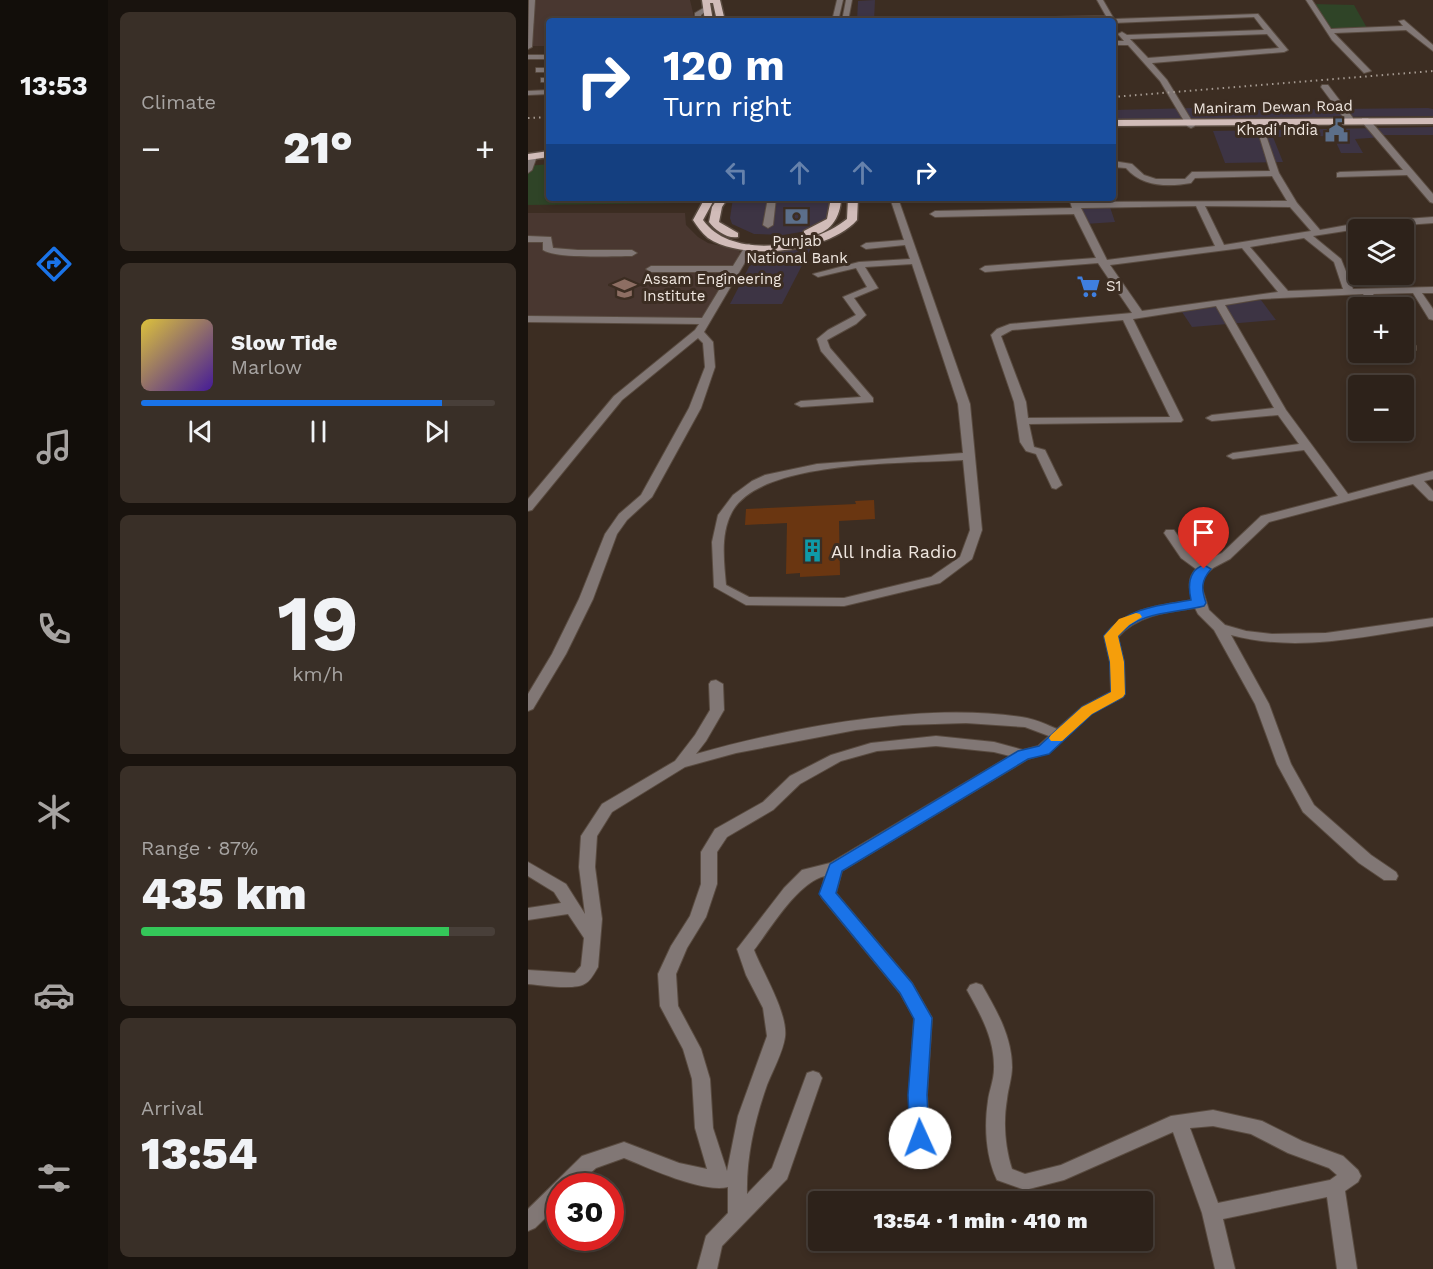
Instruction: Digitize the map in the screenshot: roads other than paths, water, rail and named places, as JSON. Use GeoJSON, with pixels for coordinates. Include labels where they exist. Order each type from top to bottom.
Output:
{"type":"FeatureCollection","features":[{"type":"Feature","properties":{"kind":"main road"},"geometry":{"type":"LineString","coordinates":[[709,18],[706,3],[717,4]]}},
{"type":"Feature","properties":{"kind":"main road","name":"Maniram Dewan Road"},"geometry":{"type":"LineString","coordinates":[[1190,124],[1350,120],[1367,122]]}},
{"type":"Feature","properties":{"kind":"main road","name":"Maniram Dewan Road"},"geometry":{"type":"LineString","coordinates":[[1116,124],[1433,122]]}},
{"type":"Feature","properties":{"kind":"main road"},"geometry":{"type":"LineString","coordinates":[[529,158],[546,156]]}},
{"type":"Feature","properties":{"kind":"main road"},"geometry":{"type":"LineString","coordinates":[[708,201],[698,220],[712,236],[749,248],[801,244],[834,233],[852,220],[853,201]]}},
{"type":"Feature","properties":{"kind":"main road"},"geometry":{"type":"LineString","coordinates":[[721,201],[714,215],[714,222],[718,227],[740,237],[762,239],[792,237],[815,231],[832,221],[836,212],[836,201]]}},
{"type":"Feature","properties":{"kind":"street"},"geometry":{"type":"LineString","coordinates":[[528,47],[532,0]]}},
{"type":"Feature","properties":{"kind":"street"},"geometry":{"type":"LineString","coordinates":[[836,18],[840,0]]}},
{"type":"Feature","properties":{"kind":"street"},"geometry":{"type":"LineString","coordinates":[[846,18],[849,0]]}},
{"type":"Feature","properties":{"kind":"street"},"geometry":{"type":"LineString","coordinates":[[1100,0],[1110,18]]}},
{"type":"Feature","properties":{"kind":"street"},"geometry":{"type":"LineString","coordinates":[[1309,0],[1330,31],[1367,71]]}},
{"type":"Feature","properties":{"kind":"street"},"geometry":{"type":"LineString","coordinates":[[698,18],[697,14],[706,3]]}},
{"type":"Feature","properties":{"kind":"street"},"geometry":{"type":"LineString","coordinates":[[1116,21],[1256,15],[1284,51],[1144,61]]}},
{"type":"Feature","properties":{"kind":"street"},"geometry":{"type":"LineString","coordinates":[[1402,21],[1433,49]]}},
{"type":"Feature","properties":{"kind":"street"},"geometry":{"type":"LineString","coordinates":[[1116,26],[1144,61],[1163,80],[1190,124]]}},
{"type":"Feature","properties":{"kind":"street"},"geometry":{"type":"LineString","coordinates":[[1330,31],[1408,28]]}},
{"type":"Feature","properties":{"kind":"street"},"geometry":{"type":"LineString","coordinates":[[1116,42],[1268,32]]}},
{"type":"Feature","properties":{"kind":"street"},"geometry":{"type":"LineString","coordinates":[[528,57],[546,57]]}},
{"type":"Feature","properties":{"kind":"street"},"geometry":{"type":"LineString","coordinates":[[539,70],[546,70]]}},
{"type":"Feature","properties":{"kind":"street"},"geometry":{"type":"LineString","coordinates":[[1325,87],[1350,120]]}},
{"type":"Feature","properties":{"kind":"street"},"geometry":{"type":"LineString","coordinates":[[528,93],[546,92]]}},
{"type":"Feature","properties":{"kind":"street"},"geometry":{"type":"LineString","coordinates":[[1367,122],[1433,200]]}},
{"type":"Feature","properties":{"kind":"street"},"geometry":{"type":"LineString","coordinates":[[1258,124],[1275,172],[1293,204],[1317,232]]}},
{"type":"Feature","properties":{"kind":"street"},"geometry":{"type":"LineString","coordinates":[[528,170],[529,158]]}},
{"type":"Feature","properties":{"kind":"street"},"geometry":{"type":"LineString","coordinates":[[1116,165],[1130,166],[1133,172],[1142,178],[1176,183],[1188,181],[1192,175],[1275,172]]}},
{"type":"Feature","properties":{"kind":"street"},"geometry":{"type":"LineString","coordinates":[[1340,175],[1409,172]]}},
{"type":"Feature","properties":{"kind":"street"},"geometry":{"type":"LineString","coordinates":[[768,225],[772,201]]}},
{"type":"Feature","properties":{"kind":"street"},"geometry":{"type":"LineString","coordinates":[[895,201],[964,404],[976,530],[966,559],[935,580],[844,602],[746,602],[720,587],[717,548],[724,514],[741,494],[768,479],[828,467],[968,456]]}},
{"type":"Feature","properties":{"kind":"street"},"geometry":{"type":"LineString","coordinates":[[1199,203],[1221,248]]}},
{"type":"Feature","properties":{"kind":"street"},"geometry":{"type":"LineString","coordinates":[[935,214],[1075,205],[1293,204]]}},
{"type":"Feature","properties":{"kind":"street"},"geometry":{"type":"LineString","coordinates":[[1075,205],[1103,262],[1138,315]]}},
{"type":"Feature","properties":{"kind":"street"},"geometry":{"type":"LineString","coordinates":[[985,269],[1103,262],[1244,245],[1364,225],[1433,220]]}},
{"type":"Feature","properties":{"kind":"street"},"geometry":{"type":"LineString","coordinates":[[1305,234],[1338,261],[1349,292]]}},
{"type":"Feature","properties":{"kind":"street"},"geometry":{"type":"LineString","coordinates":[[528,239],[548,239],[548,250],[578,253],[632,253]]}},
{"type":"Feature","properties":{"kind":"street"},"geometry":{"type":"LineString","coordinates":[[866,246],[909,242]]}},
{"type":"Feature","properties":{"kind":"street"},"geometry":{"type":"LineString","coordinates":[[1244,245],[1286,295]]}},
{"type":"Feature","properties":{"kind":"street"},"geometry":{"type":"LineString","coordinates":[[528,507],[618,398],[702,326],[749,248]]}},
{"type":"Feature","properties":{"kind":"street"},"geometry":{"type":"LineString","coordinates":[[818,274],[859,265],[916,261]]}},
{"type":"Feature","properties":{"kind":"street"},"geometry":{"type":"LineString","coordinates":[[801,405],[869,400],[825,349],[822,339],[829,332],[855,321],[861,315],[848,297],[873,288],[859,265]]}},
{"type":"Feature","properties":{"kind":"street"},"geometry":{"type":"LineString","coordinates":[[651,268],[738,269]]}},
{"type":"Feature","properties":{"kind":"street"},"geometry":{"type":"LineString","coordinates":[[1056,485],[1041,452],[1030,449],[1026,442],[1020,402],[996,335],[1001,330],[1010,327],[1138,315],[1286,295],[1433,290]]}},
{"type":"Feature","properties":{"kind":"street"},"geometry":{"type":"LineString","coordinates":[[1416,291],[1433,317]]}},
{"type":"Feature","properties":{"kind":"street"},"geometry":{"type":"LineString","coordinates":[[1366,292],[1370,297]]}},
{"type":"Feature","properties":{"kind":"street"},"geometry":{"type":"LineString","coordinates":[[1219,303],[1281,411],[1345,498]]}},
{"type":"Feature","properties":{"kind":"street"},"geometry":{"type":"LineString","coordinates":[[1023,422],[1176,420],[1126,316]]}},
{"type":"Feature","properties":{"kind":"street"},"geometry":{"type":"LineString","coordinates":[[528,319],[702,326]]}},
{"type":"Feature","properties":{"kind":"street"},"geometry":{"type":"LineString","coordinates":[[528,706],[559,654],[586,599],[611,534],[623,517],[646,497],[695,408],[710,367],[708,342],[702,326]]}},
{"type":"Feature","properties":{"kind":"street"},"geometry":{"type":"LineString","coordinates":[[1212,418],[1281,411]]}},
{"type":"Feature","properties":{"kind":"street"},"geometry":{"type":"LineString","coordinates":[[1233,456],[1307,446]]}},
{"type":"Feature","properties":{"kind":"street"},"geometry":{"type":"LineString","coordinates":[[1390,876],[1365,859],[1308,808],[1284,764],[1262,704],[1220,628],[1203,611],[1195,588],[1198,575],[1204,569],[1226,556],[1265,519],[1433,475]]}},
{"type":"Feature","properties":{"kind":"street"},"geometry":{"type":"LineString","coordinates":[[1418,480],[1420,485],[1433,497]]}},
{"type":"Feature","properties":{"kind":"street"},"geometry":{"type":"LineString","coordinates":[[1170,533],[1185,555],[1204,569]]}},
{"type":"Feature","properties":{"kind":"street"},"geometry":{"type":"LineString","coordinates":[[729,1179],[747,1116],[776,1036],[772,1008],[745,949],[790,892],[808,874],[835,868],[1023,755],[1043,750],[1087,710],[1118,694],[1117,662],[1111,636],[1124,622],[1158,609],[1199,603]]}},
{"type":"Feature","properties":{"kind":"street"},"geometry":{"type":"LineString","coordinates":[[1220,628],[1242,636],[1287,639],[1331,636],[1433,622]]}},
{"type":"Feature","properties":{"kind":"street"},"geometry":{"type":"LineString","coordinates":[[680,764],[701,738],[717,710],[716,684]]}},
{"type":"Feature","properties":{"kind":"street"},"geometry":{"type":"LineString","coordinates":[[528,977],[580,979],[589,967],[594,919],[587,867],[589,836],[608,808],[680,764],[735,748],[856,725],[903,720],[966,718],[1027,723],[1060,735]]}},
{"type":"Feature","properties":{"kind":"street"},"geometry":{"type":"LineString","coordinates":[[738,1216],[729,1179],[704,1128],[701,1079],[692,1049],[669,1006],[667,975],[679,946],[698,917],[709,884],[709,852],[721,833],[768,806],[795,780],[836,758],[876,746],[936,741],[994,747],[1023,755]]}},
{"type":"Feature","properties":{"kind":"street"},"geometry":{"type":"LineString","coordinates":[[835,868],[828,894],[906,988],[923,1018],[918,1095],[921,1160]]}},
{"type":"Feature","properties":{"kind":"street"},"geometry":{"type":"LineString","coordinates":[[528,869],[560,888],[592,938]]}},
{"type":"Feature","properties":{"kind":"street"},"geometry":{"type":"LineString","coordinates":[[528,914],[572,907]]}},
{"type":"Feature","properties":{"kind":"street"},"geometry":{"type":"LineString","coordinates":[[976,990],[993,1018],[1001,1042],[1004,1070],[997,1103],[997,1154],[1004,1174],[1025,1182],[1064,1172],[1178,1121],[1214,1118],[1255,1127],[1295,1147],[1336,1162],[1351,1176],[1335,1187],[1212,1213]]}},
{"type":"Feature","properties":{"kind":"street"},"geometry":{"type":"LineString","coordinates":[[707,1269],[713,1242],[780,1173],[813,1078]]}},
{"type":"Feature","properties":{"kind":"street"},"geometry":{"type":"LineString","coordinates":[[1178,1121],[1212,1213],[1225,1269]]}},
{"type":"Feature","properties":{"kind":"street"},"geometry":{"type":"LineString","coordinates":[[578,1173],[589,1162],[624,1150],[678,1171],[729,1179]]}},
{"type":"Feature","properties":{"kind":"street"},"geometry":{"type":"LineString","coordinates":[[1335,1187],[1347,1269]]}},
{"type":"Feature","properties":{"kind":"street"},"geometry":{"type":"LineString","coordinates":[[528,1222],[546,1205]]}},
{"type":"Feature","properties":{"kind":"railway"},"geometry":{"type":"LineString","coordinates":[[1116,97],[1433,71]]}},
{"type":"Feature","properties":{"kind":"railway"},"geometry":{"type":"LineString","coordinates":[[528,118],[546,117]]}},
{"type":"Feature","properties":{"kind":"place","name":"Khadi India"},"geometry":{"type":"Point","coordinates":[1336,130]}},
{"type":"Feature","properties":{"kind":"place","name":"Punjab National Bank"},"geometry":{"type":"Point","coordinates":[797,217]}},
{"type":"Feature","properties":{"kind":"place","name":"S1"},"geometry":{"type":"Point","coordinates":[1088,286]}},
{"type":"Feature","properties":{"kind":"place","name":"Assam Engineering Institute"},"geometry":{"type":"Point","coordinates":[625,288]}},
{"type":"Feature","properties":{"kind":"place","name":"All India Radio"},"geometry":{"type":"Point","coordinates":[813,551]}}]}
